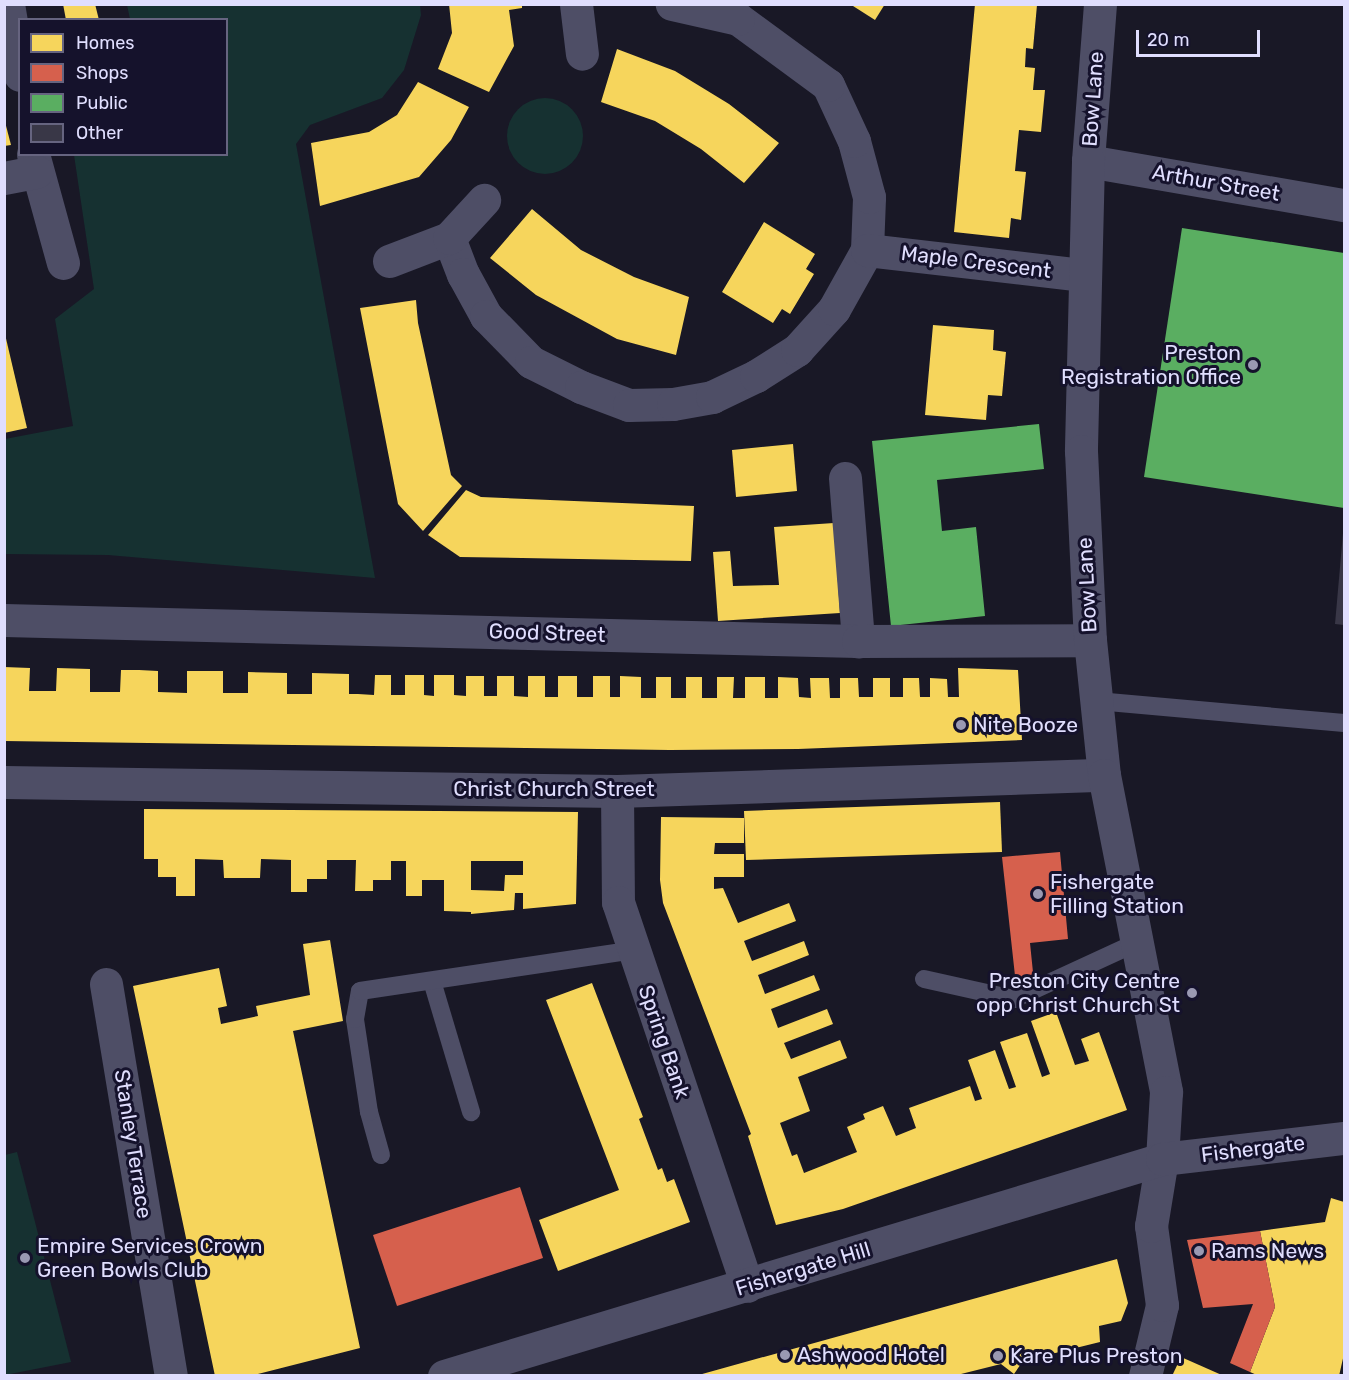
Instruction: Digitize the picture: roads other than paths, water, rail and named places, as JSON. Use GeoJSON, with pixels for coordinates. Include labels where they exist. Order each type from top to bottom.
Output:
{"type":"FeatureCollection","features":[{"type":"Feature","properties":{"kind":"street"},"geometry":{"type":"LineString","coordinates":[[8,4],[13,55]]}},
{"type":"Feature","properties":{"kind":"street"},"geometry":{"type":"LineString","coordinates":[[576,4],[582,54]]}},
{"type":"Feature","properties":{"kind":"street"},"geometry":{"type":"LineString","coordinates":[[449,238],[463,274],[486,316],[531,362],[582,387],[629,405],[673,404],[712,397],[756,376],[789,355],[834,309],[867,250],[869,197],[854,141],[828,85],[738,19],[672,4]]}},
{"type":"Feature","properties":{"kind":"street","name":"Bow Lane"},"geometry":{"type":"LineString","coordinates":[[1100,4],[1088,161],[1081,451],[1090,640],[1104,775],[1166,1092],[1162,1159],[1150,1226],[1162,1305],[1145,1376]]}},
{"type":"Feature","properties":{"kind":"street","name":"Arthur Street"},"geometry":{"type":"LineString","coordinates":[[1088,161],[1344,205]]}},
{"type":"Feature","properties":{"kind":"street"},"geometry":{"type":"LineString","coordinates":[[4,178],[34,163],[63,263]]}},
{"type":"Feature","properties":{"kind":"street"},"geometry":{"type":"LineString","coordinates":[[389,261],[449,238],[484,200]]}},
{"type":"Feature","properties":{"kind":"street","name":"Maple Crescent"},"geometry":{"type":"LineString","coordinates":[[867,250],[1084,275]]}},
{"type":"Feature","properties":{"kind":"street"},"geometry":{"type":"LineString","coordinates":[[845,478],[858,641]]}},
{"type":"Feature","properties":{"kind":"street","name":"Good Street"},"geometry":{"type":"LineString","coordinates":[[4,620],[858,641],[1090,640]]}},
{"type":"Feature","properties":{"kind":"street","name":"Christ Church Street"},"geometry":{"type":"LineString","coordinates":[[4,782],[617,791],[1104,775]]}},
{"type":"Feature","properties":{"kind":"street","name":"Spring Bank"},"geometry":{"type":"LineString","coordinates":[[617,791],[618,902],[747,1286]]}},
{"type":"Feature","properties":{"kind":"street","name":"Stanley Terrace"},"geometry":{"type":"LineString","coordinates":[[106,984],[171,1376]]}},
{"type":"Feature","properties":{"kind":"street","name":"Fishergate"},"geometry":{"type":"LineString","coordinates":[[1162,1159],[1344,1138]]}},
{"type":"Feature","properties":{"kind":"street","name":"Fishergate Hill"},"geometry":{"type":"LineString","coordinates":[[444,1376],[1162,1159]]}},
{"type":"Feature","properties":{"kind":"lane"},"geometry":{"type":"LineString","coordinates":[[1096,701],[1344,723]]}},
{"type":"Feature","properties":{"kind":"lane"},"geometry":{"type":"LineString","coordinates":[[924,979],[1014,999],[1136,943]]}},
{"type":"Feature","properties":{"kind":"lane"},"geometry":{"type":"LineString","coordinates":[[381,1155],[369,1112],[355,1019],[360,991],[634,950]]}},
{"type":"Feature","properties":{"kind":"lane"},"geometry":{"type":"LineString","coordinates":[[432,981],[471,1112]]}},
{"type":"Feature","properties":{"kind":"place","name":"Preston Registration Office"},"geometry":{"type":"Point","coordinates":[1253,365]}},
{"type":"Feature","properties":{"kind":"place","name":"Nite Booze"},"geometry":{"type":"Point","coordinates":[961,725]}},
{"type":"Feature","properties":{"kind":"place","name":"Fishergate Filling Station"},"geometry":{"type":"Point","coordinates":[1038,894]}},
{"type":"Feature","properties":{"kind":"place","name":"Preston City Centre opp Christ Church St"},"geometry":{"type":"Point","coordinates":[1192,993]}},
{"type":"Feature","properties":{"kind":"place","name":"Rams News"},"geometry":{"type":"Point","coordinates":[1199,1251]}},
{"type":"Feature","properties":{"kind":"place","name":"Empire Services Crown Green Bowls Club"},"geometry":{"type":"Point","coordinates":[25,1258]}},
{"type":"Feature","properties":{"kind":"place","name":"Ashwood Hotel"},"geometry":{"type":"Point","coordinates":[785,1355]}},
{"type":"Feature","properties":{"kind":"place","name":"Kare Plus Preston"},"geometry":{"type":"Point","coordinates":[998,1356]}}]}
